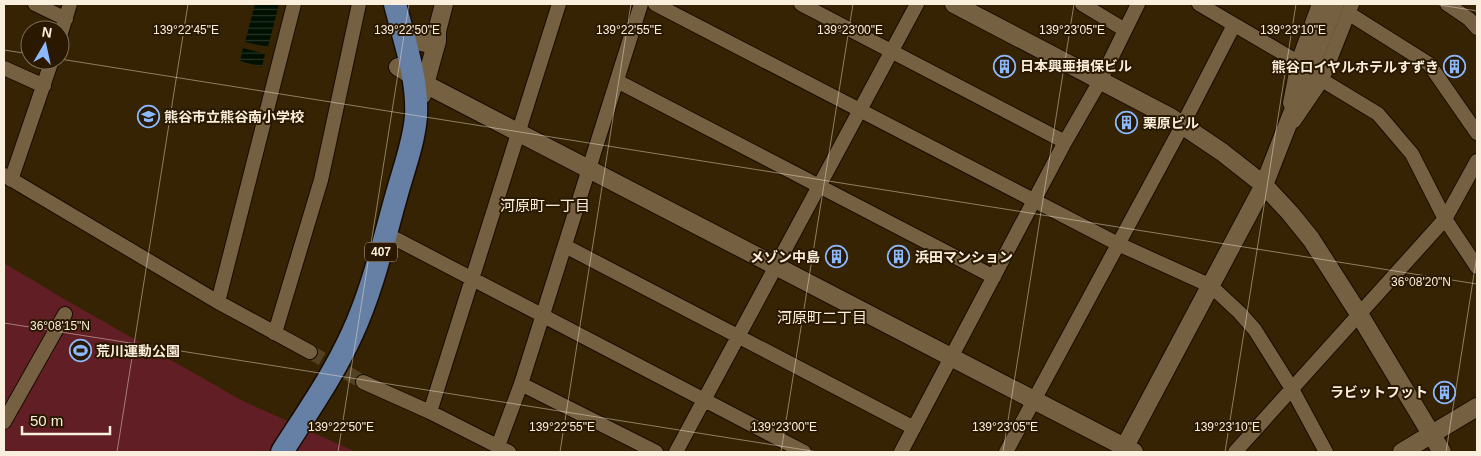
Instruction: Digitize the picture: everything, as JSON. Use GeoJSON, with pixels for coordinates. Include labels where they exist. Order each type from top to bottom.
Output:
{"type":"FeatureCollection","features":[{"type":"Feature","properties":{"kind":"highway","name":"407"},"geometry":{"type":"LineString","coordinates":[[383,4],[415,87]]}},
{"type":"Feature","properties":{"kind":"highway","name":"407"},"geometry":{"type":"LineString","coordinates":[[264,452],[302,406],[352,335],[368,293],[385,235],[411,141],[415,87],[395,4]]}},
{"type":"Feature","properties":{"kind":"highway","name":"407"},"geometry":{"type":"LineString","coordinates":[[282,452],[353,296],[368,252],[400,126],[402,94],[415,87]]}},
{"type":"Feature","properties":{"kind":"highway"},"geometry":{"type":"LineString","coordinates":[[368,252],[382,216],[415,87]]}},
{"type":"Feature","properties":{"kind":"street"},"geometry":{"type":"LineString","coordinates":[[36,4],[66,18],[70,4]]}},
{"type":"Feature","properties":{"kind":"street"},"geometry":{"type":"LineString","coordinates":[[218,302],[294,4]]}},
{"type":"Feature","properties":{"kind":"street"},"geometry":{"type":"LineString","coordinates":[[274,333],[321,180],[359,4]]}},
{"type":"Feature","properties":{"kind":"street"},"geometry":{"type":"LineString","coordinates":[[433,38],[444,4]]}},
{"type":"Feature","properties":{"kind":"street"},"geometry":{"type":"LineString","coordinates":[[430,412],[559,4]]}},
{"type":"Feature","properties":{"kind":"street"},"geometry":{"type":"LineString","coordinates":[[363,382],[430,412],[504,449],[542,315],[641,4]]}},
{"type":"Feature","properties":{"kind":"street"},"geometry":{"type":"LineString","coordinates":[[655,4],[1118,244],[1211,286],[1240,312],[1255,330],[1292,389],[1326,452]]}},
{"type":"Feature","properties":{"kind":"street"},"geometry":{"type":"LineString","coordinates":[[801,4],[1064,142]]}},
{"type":"Feature","properties":{"kind":"street"},"geometry":{"type":"LineString","coordinates":[[676,452],[740,337],[918,4]]}},
{"type":"Feature","properties":{"kind":"street"},"geometry":{"type":"LineString","coordinates":[[954,4],[1170,117],[1222,152],[1264,185],[1311,239],[1359,314],[1442,452]]}},
{"type":"Feature","properties":{"kind":"street"},"geometry":{"type":"LineString","coordinates":[[1082,4],[1124,30]]}},
{"type":"Feature","properties":{"kind":"street"},"geometry":{"type":"LineString","coordinates":[[901,452],[1064,142],[1100,81],[1138,4]]}},
{"type":"Feature","properties":{"kind":"street"},"geometry":{"type":"LineString","coordinates":[[1199,4],[1298,62]]}},
{"type":"Feature","properties":{"kind":"street"},"geometry":{"type":"LineString","coordinates":[[1284,136],[1298,62],[1319,4]]}},
{"type":"Feature","properties":{"kind":"street"},"geometry":{"type":"LineString","coordinates":[[1446,4],[1469,19],[1477,28]]}},
{"type":"Feature","properties":{"kind":"street"},"geometry":{"type":"LineString","coordinates":[[404,38],[433,38],[437,41],[415,87],[519,132],[1127,450],[1264,185],[1284,136],[1345,7]]}},
{"type":"Feature","properties":{"kind":"street"},"geometry":{"type":"LineString","coordinates":[[1284,136],[1322,80],[1345,7]]}},
{"type":"Feature","properties":{"kind":"street"},"geometry":{"type":"LineString","coordinates":[[1345,7],[1429,64],[1477,133]]}},
{"type":"Feature","properties":{"kind":"street"},"geometry":{"type":"LineString","coordinates":[[1006,452],[1182,126],[1234,25]]}},
{"type":"Feature","properties":{"kind":"street"},"geometry":{"type":"LineString","coordinates":[[4,68],[44,86]]}},
{"type":"Feature","properties":{"kind":"street"},"geometry":{"type":"LineString","coordinates":[[49,70],[7,178],[218,302],[310,352]]}},
{"type":"Feature","properties":{"kind":"street"},"geometry":{"type":"LineString","coordinates":[[1322,80],[1378,114],[1412,154],[1445,219],[1477,268]]}},
{"type":"Feature","properties":{"kind":"street"},"geometry":{"type":"LineString","coordinates":[[617,81],[994,276]]}},
{"type":"Feature","properties":{"kind":"street"},"geometry":{"type":"LineString","coordinates":[[1235,452],[1445,219],[1477,160]]}},
{"type":"Feature","properties":{"kind":"street"},"geometry":{"type":"LineString","coordinates":[[385,235],[472,278],[804,452]]}},
{"type":"Feature","properties":{"kind":"street"},"geometry":{"type":"LineString","coordinates":[[564,246],[914,428]]}},
{"type":"Feature","properties":{"kind":"street"},"geometry":{"type":"LineString","coordinates":[[4,422],[65,314]]}},
{"type":"Feature","properties":{"kind":"street"},"geometry":{"type":"LineString","coordinates":[[521,384],[656,452]]}},
{"type":"Feature","properties":{"kind":"street"},"geometry":{"type":"LineString","coordinates":[[1402,452],[1477,407]]}},
{"type":"Feature","properties":{"kind":"shaded area"},"geometry":{"type":"Polygon","coordinates":[[[255,4],[279,4],[268,47],[245,42],[255,4]]]}},
{"type":"Feature","properties":{"kind":"shaded area"},"geometry":{"type":"Polygon","coordinates":[[[243,48],[265,54],[262,67],[240,61],[243,48]]]}},
{"type":"Feature","properties":{"kind":"shaded area","name":"荒川運動公園"},"geometry":{"type":"Polygon","coordinates":[[[4,263],[241,400],[356,452],[4,452],[4,263]]]}},
{"type":"Feature","properties":{"kind":"tunnel"},"geometry":{"type":"LineString","coordinates":[[310,352],[363,382]]}},
{"type":"Feature","properties":{"kind":"place","name":"日本興亜損保ビル"},"geometry":{"type":"Point","coordinates":[1004,66]}},
{"type":"Feature","properties":{"kind":"place","name":"熊谷ロイヤルホテルすずき"},"geometry":{"type":"Point","coordinates":[1455,67]}},
{"type":"Feature","properties":{"kind":"place","name":"熊谷市立熊谷南小学校"},"geometry":{"type":"Point","coordinates":[148,117]}},
{"type":"Feature","properties":{"kind":"place","name":"栗原ビル"},"geometry":{"type":"Point","coordinates":[1127,123]}},
{"type":"Feature","properties":{"kind":"place","name":"メゾン中島"},"geometry":{"type":"Point","coordinates":[836,257]}},
{"type":"Feature","properties":{"kind":"place","name":"浜田マンション"},"geometry":{"type":"Point","coordinates":[899,257]}},
{"type":"Feature","properties":{"kind":"place","name":"荒川運動公園"},"geometry":{"type":"Point","coordinates":[80,351]}},
{"type":"Feature","properties":{"kind":"place","name":"ラビットフット"},"geometry":{"type":"Point","coordinates":[1444,392]}},
{"type":"Feature","properties":{"kind":"district","name":"河原町一丁目"},"geometry":{"type":"Point","coordinates":[545,205]}},
{"type":"Feature","properties":{"kind":"district","name":"河原町二丁目"},"geometry":{"type":"Point","coordinates":[822,317]}}]}
